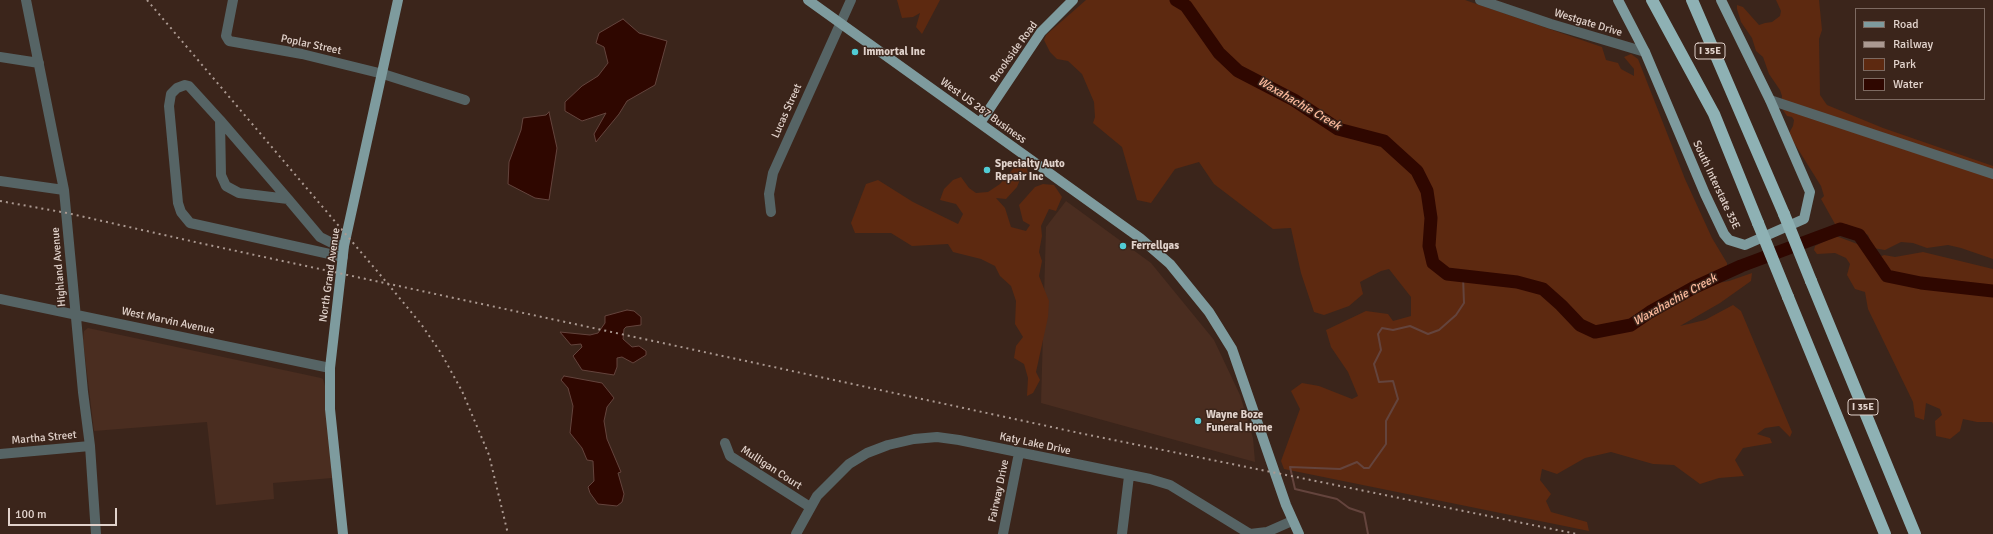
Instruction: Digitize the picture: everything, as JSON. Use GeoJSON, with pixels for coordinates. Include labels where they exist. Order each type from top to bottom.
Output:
{"type":"FeatureCollection","features":[{"type":"Feature","properties":{"kind":"highway","name":"I 35E"},"geometry":{"type":"LineString","coordinates":[[1652,0],[1714,114],[1885,534]]}},
{"type":"Feature","properties":{"kind":"highway","name":"I 35E"},"geometry":{"type":"LineString","coordinates":[[1682,0],[1736,103],[1784,214],[1915,534]]}},
{"type":"Feature","properties":{"kind":"highway"},"geometry":{"type":"LineString","coordinates":[[1692,0],[1736,103]]}},
{"type":"Feature","properties":{"kind":"main road","name":"North Grand Avenue"},"geometry":{"type":"LineString","coordinates":[[343,534],[330,409],[330,368],[344,246],[383,74],[398,0]]}},
{"type":"Feature","properties":{"kind":"main road","name":"West US 287 Business"},"geometry":{"type":"LineString","coordinates":[[808,0],[1140,238],[1170,264],[1209,312],[1232,349],[1292,520],[1299,534]]}},
{"type":"Feature","properties":{"kind":"main road","name":"Brookside Road"},"geometry":{"type":"LineString","coordinates":[[980,123],[1041,32],[1073,0]]}},
{"type":"Feature","properties":{"kind":"main road","name":"South Interstate 35E"},"geometry":{"type":"LineString","coordinates":[[1618,0],[1645,52],[1724,234],[1729,240],[1745,245],[1804,219],[1810,192],[1770,100],[1721,0]]}},
{"type":"Feature","properties":{"kind":"street","name":"Highland Avenue"},"geometry":{"type":"LineString","coordinates":[[26,0],[64,190],[75,314],[90,446],[96,534]]}},
{"type":"Feature","properties":{"kind":"street","name":"Poplar Street"},"geometry":{"type":"LineString","coordinates":[[233,0],[226,36],[227,39],[234,42],[302,54],[383,74],[465,100]]}},
{"type":"Feature","properties":{"kind":"street","name":"Lucas Street"},"geometry":{"type":"LineString","coordinates":[[771,212],[769,194],[773,173],[851,0]]}},
{"type":"Feature","properties":{"kind":"street","name":"Westgate Drive"},"geometry":{"type":"LineString","coordinates":[[1480,0],[1551,24],[1645,52]]}},
{"type":"Feature","properties":{"kind":"street"},"geometry":{"type":"LineString","coordinates":[[0,57],[39,63]]}},
{"type":"Feature","properties":{"kind":"street"},"geometry":{"type":"LineString","coordinates":[[343,257],[190,223],[185,219],[178,202],[169,106],[171,94],[177,88],[185,85],[189,86],[320,237],[334,244],[344,246]]}},
{"type":"Feature","properties":{"kind":"street"},"geometry":{"type":"LineString","coordinates":[[1770,100],[1993,174]]}},
{"type":"Feature","properties":{"kind":"street"},"geometry":{"type":"LineString","coordinates":[[220,120],[221,175],[226,186],[239,193],[288,199]]}},
{"type":"Feature","properties":{"kind":"street"},"geometry":{"type":"LineString","coordinates":[[0,182],[64,190]]}},
{"type":"Feature","properties":{"kind":"street","name":"West Marvin Avenue"},"geometry":{"type":"LineString","coordinates":[[0,299],[330,368]]}},
{"type":"Feature","properties":{"kind":"street","name":"Katy Lake Drive"},"geometry":{"type":"LineString","coordinates":[[796,534],[817,496],[849,464],[867,453],[888,445],[914,439],[937,437],[1020,452],[1170,485],[1250,534],[1267,532],[1292,520]]}},
{"type":"Feature","properties":{"kind":"street","name":"Mulligan Court"},"geometry":{"type":"LineString","coordinates":[[725,443],[730,456],[810,508]]}},
{"type":"Feature","properties":{"kind":"street","name":"Martha Street"},"geometry":{"type":"LineString","coordinates":[[0,454],[90,446]]}},
{"type":"Feature","properties":{"kind":"street","name":"Fairway Drive"},"geometry":{"type":"LineString","coordinates":[[1003,534],[1020,452]]}},
{"type":"Feature","properties":{"kind":"street"},"geometry":{"type":"LineString","coordinates":[[1122,534],[1130,476]]}},
{"type":"Feature","properties":{"kind":"shaded area"},"geometry":{"type":"Polygon","coordinates":[[[1066,201],[1151,263],[1214,340],[1240,395],[1253,438],[1255,462],[1041,403],[1046,227],[1066,201]]]}},
{"type":"Feature","properties":{"kind":"shaded area"},"geometry":{"type":"Polygon","coordinates":[[[88,328],[323,379],[325,386],[332,478],[273,483],[274,499],[216,505],[207,422],[94,431],[83,340],[84,331],[88,328]]]}},
{"type":"Feature","properties":{"kind":"green space"},"geometry":{"type":"Polygon","coordinates":[[[897,0],[940,0],[922,34],[916,27],[920,13],[913,17],[902,18],[897,0]]]}},
{"type":"Feature","properties":{"kind":"green space"},"geometry":{"type":"Polygon","coordinates":[[[1086,0],[1465,0],[1602,47],[1606,60],[1618,63],[1621,69],[1634,76],[1634,69],[1624,57],[1631,54],[1638,59],[1685,179],[1712,238],[1727,263],[1727,269],[1675,291],[1659,306],[1685,297],[1708,285],[1729,281],[1752,273],[1751,281],[1720,303],[1680,326],[1705,320],[1733,305],[1741,311],[1792,432],[1790,437],[1779,426],[1765,428],[1757,434],[1770,438],[1772,443],[1743,448],[1735,460],[1744,476],[1719,478],[1700,484],[1674,465],[1653,464],[1611,452],[1585,458],[1557,474],[1542,469],[1540,480],[1551,494],[1546,501],[1551,512],[1587,522],[1589,531],[1284,469],[1281,461],[1300,409],[1291,391],[1302,383],[1319,386],[1352,399],[1358,396],[1348,372],[1331,347],[1326,330],[1366,311],[1388,314],[1393,321],[1411,316],[1411,297],[1389,269],[1381,271],[1360,282],[1363,294],[1349,306],[1324,315],[1314,312],[1301,273],[1291,228],[1273,229],[1214,184],[1199,162],[1175,169],[1151,203],[1137,200],[1122,147],[1093,123],[1095,117],[1094,102],[1082,74],[1068,61],[1057,59],[1050,52],[1044,40],[1046,35],[1086,0]]]}},
{"type":"Feature","properties":{"kind":"green space"},"geometry":{"type":"Polygon","coordinates":[[[1776,0],[1819,0],[1822,30],[1819,39],[1820,95],[1827,105],[1883,128],[1993,166],[1993,259],[1948,245],[1927,248],[1913,243],[1901,242],[1885,250],[1873,248],[1868,235],[1846,224],[1835,224],[1821,199],[1824,196],[1821,186],[1789,133],[1793,126],[1794,120],[1792,117],[1787,116],[1781,107],[1782,96],[1780,90],[1769,74],[1763,57],[1756,51],[1752,38],[1741,22],[1737,9],[1737,5],[1743,7],[1759,25],[1772,22],[1780,16],[1781,11],[1776,0]]]}},
{"type":"Feature","properties":{"kind":"green space"},"geometry":{"type":"Polygon","coordinates":[[[1019,162],[1026,163],[1028,174],[1021,177],[1017,187],[1006,199],[996,198],[1005,208],[1011,227],[1026,231],[1030,225],[1023,221],[1019,205],[1035,187],[1043,184],[1054,185],[1062,197],[1056,211],[1049,209],[1041,226],[1042,236],[1039,252],[1042,261],[1039,276],[1049,301],[1048,317],[1036,372],[1040,380],[1033,393],[1027,396],[1028,378],[1024,364],[1014,358],[1016,346],[1023,337],[1015,324],[1016,301],[1011,286],[1000,276],[995,266],[981,259],[953,252],[948,244],[912,246],[891,233],[855,233],[851,223],[866,184],[878,180],[913,202],[958,224],[963,214],[956,204],[940,200],[944,189],[953,180],[961,177],[969,188],[976,193],[988,192],[1000,184],[1019,162]]]}},
{"type":"Feature","properties":{"kind":"green space"},"geometry":{"type":"Polygon","coordinates":[[[1836,236],[1860,245],[1867,251],[1871,261],[1884,255],[1895,257],[1923,252],[1993,269],[1993,424],[1992,422],[1977,422],[1963,419],[1960,431],[1950,439],[1936,436],[1935,421],[1942,415],[1940,409],[1926,403],[1924,420],[1915,417],[1913,402],[1868,309],[1865,292],[1855,289],[1847,275],[1850,264],[1846,258],[1835,253],[1817,254],[1814,250],[1815,246],[1836,236]]]}},
{"type":"Feature","properties":{"kind":"water"},"geometry":{"type":"Polygon","coordinates":[[[623,19],[639,33],[667,41],[655,85],[627,101],[619,114],[596,142],[594,134],[606,113],[582,121],[565,111],[565,102],[582,86],[598,76],[608,63],[604,47],[596,43],[599,33],[623,19]]]}},
{"type":"Feature","properties":{"kind":"water"},"geometry":{"type":"Polygon","coordinates":[[[549,112],[557,148],[549,200],[535,198],[508,184],[509,162],[521,130],[523,118],[546,115],[549,112]]]}},
{"type":"Feature","properties":{"kind":"water"},"geometry":{"type":"Polygon","coordinates":[[[627,310],[634,311],[641,317],[641,325],[626,327],[624,329],[623,339],[632,347],[639,346],[646,351],[646,355],[633,363],[622,357],[617,358],[617,367],[614,375],[582,370],[573,356],[582,347],[581,344],[571,345],[560,332],[590,335],[598,333],[605,323],[605,316],[627,310]]]}},
{"type":"Feature","properties":{"kind":"water"},"geometry":{"type":"Polygon","coordinates":[[[564,376],[602,383],[614,398],[607,407],[604,421],[607,439],[621,472],[618,473],[624,494],[622,502],[617,506],[598,504],[590,493],[588,487],[594,481],[593,461],[587,460],[582,448],[570,433],[573,406],[568,388],[561,380],[564,376]]]}},
{"type":"Feature","properties":{"kind":"waterway","name":"Waxahachie Creek"},"geometry":{"type":"LineString","coordinates":[[1176,0],[1186,6],[1219,53],[1238,71],[1294,100],[1338,129],[1384,141],[1417,171],[1427,191],[1431,218],[1429,246],[1433,263],[1447,274],[1517,282],[1543,289],[1580,325],[1595,332],[1631,325],[1650,312],[1693,288],[1741,266],[1840,229],[1859,235],[1887,276],[1921,283],[1993,291]]}},
{"type":"Feature","properties":{"kind":"waterway"},"geometry":{"type":"LineString","coordinates":[[1368,534],[1364,513],[1349,508],[1337,499],[1295,489],[1290,467],[1340,469],[1357,462],[1364,468],[1369,468],[1386,444],[1386,421],[1398,399],[1393,381],[1379,382],[1374,364],[1381,350],[1378,334],[1382,328],[1393,330],[1410,326],[1428,334],[1439,330],[1456,315],[1464,303],[1463,276]]}},
{"type":"Feature","properties":{"kind":"railway"},"geometry":{"type":"LineString","coordinates":[[147,0],[388,284],[421,324],[441,353],[462,391],[489,455],[508,534]]}},
{"type":"Feature","properties":{"kind":"railway"},"geometry":{"type":"LineString","coordinates":[[0,201],[67,213],[204,244],[1084,434],[1577,534]]}},
{"type":"Feature","properties":{"kind":"place","name":"Immortal Inc"},"geometry":{"type":"Point","coordinates":[855,52]}},
{"type":"Feature","properties":{"kind":"place","name":"Specialty Auto Repair Inc"},"geometry":{"type":"Point","coordinates":[987,170]}},
{"type":"Feature","properties":{"kind":"place","name":"Ferrellgas"},"geometry":{"type":"Point","coordinates":[1123,246]}},
{"type":"Feature","properties":{"kind":"place","name":"Wayne Boze Funeral Home"},"geometry":{"type":"Point","coordinates":[1198,421]}}]}
